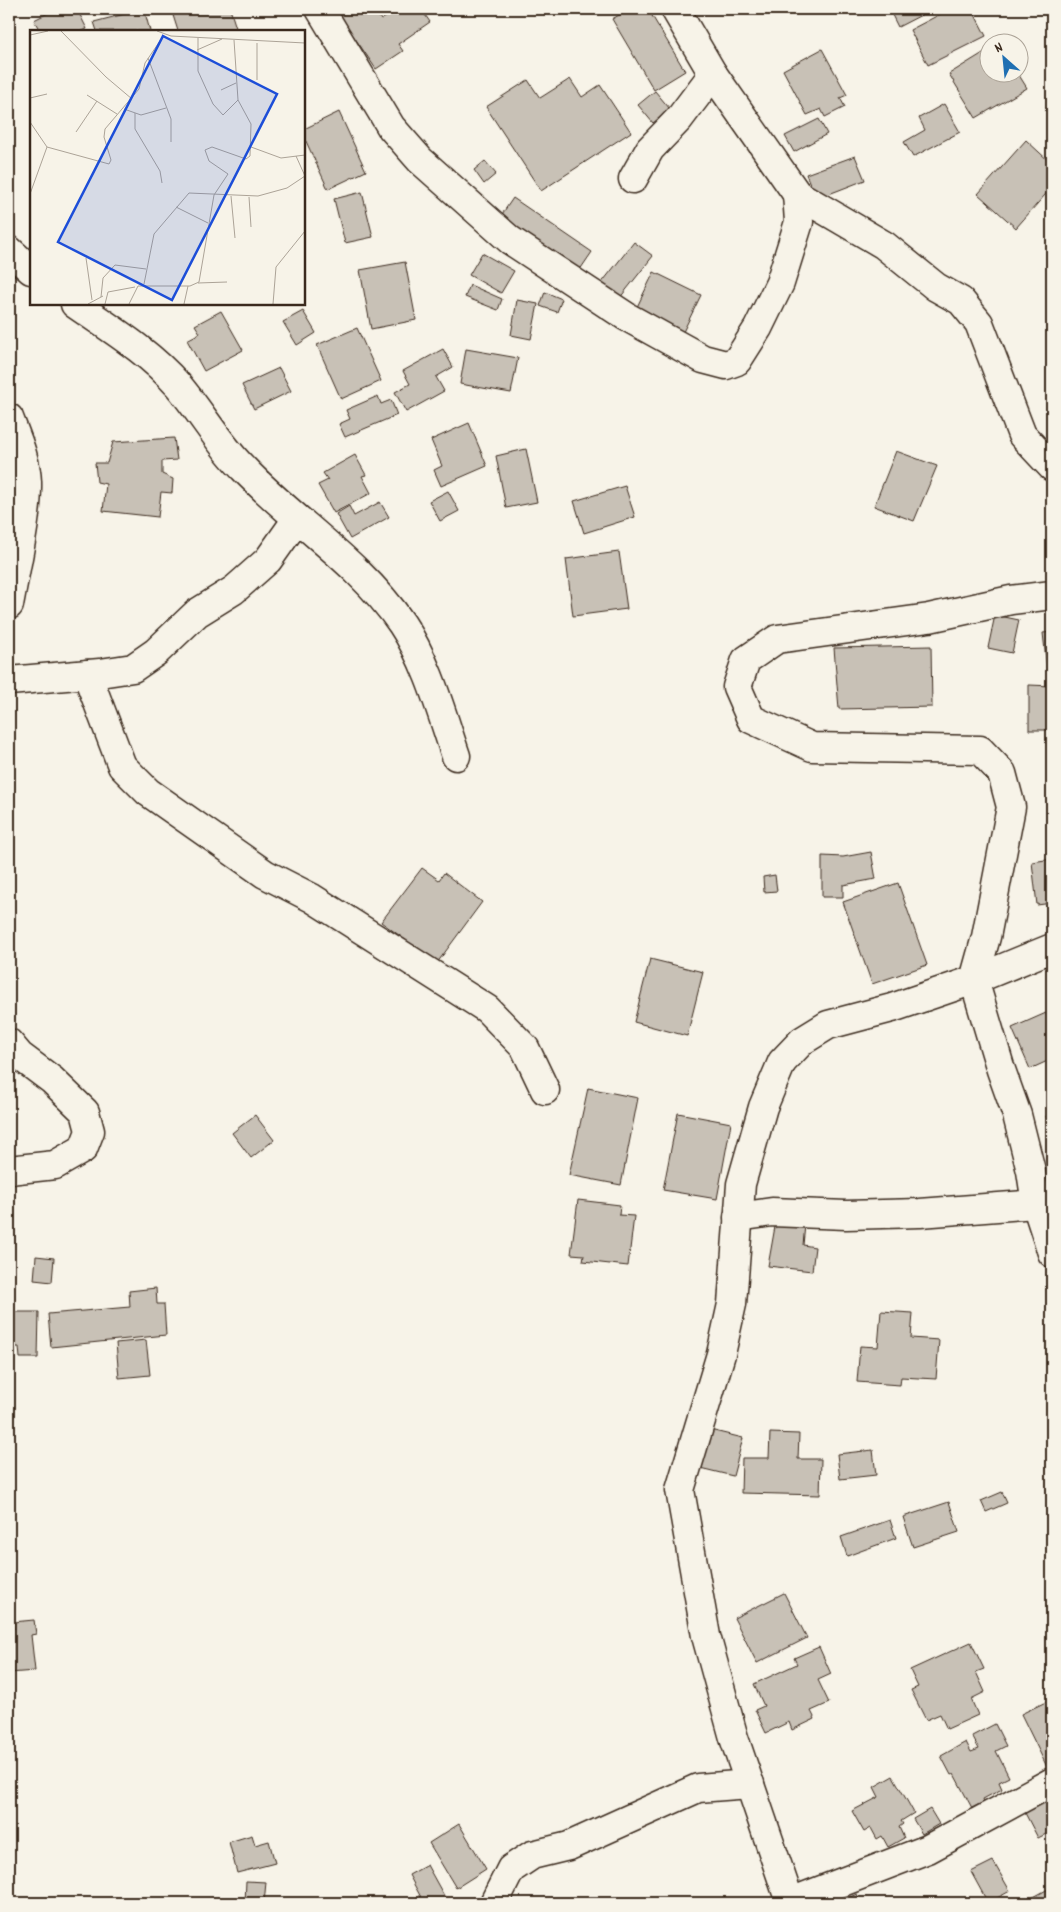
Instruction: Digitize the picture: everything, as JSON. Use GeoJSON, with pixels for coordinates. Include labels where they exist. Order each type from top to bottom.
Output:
{"type":"FeatureCollection","features":[{"type":"Feature","properties":{"kind":"street"},"geometry":{"type":"LineString","coordinates":[[320,9],[391,127],[420,160],[510,240],[627,317],[703,359],[726,365],[737,361],[758,328],[780,283],[799,222],[796,194]]}},
{"type":"Feature","properties":{"kind":"street"},"geometry":{"type":"LineString","coordinates":[[675,9],[713,74],[796,194],[884,245],[936,286],[961,301],[978,323],[1022,435],[1052,467]]}},
{"type":"Feature","properties":{"kind":"street"},"geometry":{"type":"LineString","coordinates":[[633,178],[650,148],[679,119],[713,74]]}},
{"type":"Feature","properties":{"kind":"street"},"geometry":{"type":"LineString","coordinates":[[9,250],[30,269]]}},
{"type":"Feature","properties":{"kind":"street"},"geometry":{"type":"LineString","coordinates":[[75,305],[150,357],[179,386],[217,439],[241,466],[367,581],[402,624],[423,663],[456,756]]}},
{"type":"Feature","properties":{"kind":"street"},"geometry":{"type":"LineString","coordinates":[[9,418],[21,450],[27,482],[21,534],[10,588]]}},
{"type":"Feature","properties":{"kind":"street"},"geometry":{"type":"LineString","coordinates":[[9,681],[133,668],[156,652],[197,614],[234,590],[268,560],[297,519]]}},
{"type":"Feature","properties":{"kind":"street"},"geometry":{"type":"LineString","coordinates":[[1052,595],[1010,600],[929,618],[777,640],[746,660],[737,687],[751,719],[812,747],[980,750],[1002,774],[1011,807],[986,937],[974,980],[1001,1070],[1017,1115],[1031,1171],[1036,1204],[1052,1253]]}},
{"type":"Feature","properties":{"kind":"street"},"geometry":{"type":"LineString","coordinates":[[87,674],[122,766],[148,792],[265,874],[312,898],[487,1009],[525,1048],[545,1090]]}},
{"type":"Feature","properties":{"kind":"street"},"geometry":{"type":"LineString","coordinates":[[1052,948],[974,980],[892,1008],[828,1025],[802,1041],[782,1062],[763,1107],[741,1184],[732,1304],[721,1354],[680,1490],[706,1636],[750,1784],[789,1902],[928,1850],[1052,1782]]}},
{"type":"Feature","properties":{"kind":"street"},"geometry":{"type":"LineString","coordinates":[[9,1043],[20,1056],[52,1080],[85,1112],[90,1131],[83,1149],[55,1165],[9,1170]]}},
{"type":"Feature","properties":{"kind":"street"},"geometry":{"type":"LineString","coordinates":[[738,1216],[772,1212],[846,1215],[1036,1204]]}},
{"type":"Feature","properties":{"kind":"street"},"geometry":{"type":"LineString","coordinates":[[494,1903],[512,1869],[532,1855],[570,1846],[698,1788],[750,1784]]}},
{"type":"Feature","properties":{"kind":"building"},"geometry":{"type":"Polygon","coordinates":[[[56,9],[77,9],[87,29],[39,30],[34,20],[56,9]]]}},
{"type":"Feature","properties":{"kind":"building"},"geometry":{"type":"Polygon","coordinates":[[[144,9],[150,30],[97,30],[94,22],[144,9]]]}},
{"type":"Feature","properties":{"kind":"building"},"geometry":{"type":"Polygon","coordinates":[[[171,9],[230,9],[237,30],[178,30],[171,9]]]}},
{"type":"Feature","properties":{"kind":"building"},"geometry":{"type":"Polygon","coordinates":[[[335,9],[374,9],[381,20],[397,9],[421,9],[430,22],[398,44],[403,51],[376,69],[335,9]]]}},
{"type":"Feature","properties":{"kind":"building"},"geometry":{"type":"Polygon","coordinates":[[[571,9],[587,9],[575,15],[571,9]]]}},
{"type":"Feature","properties":{"kind":"building"},"geometry":{"type":"Polygon","coordinates":[[[630,9],[648,9],[685,71],[654,90],[612,19],[630,9]]]}},
{"type":"Feature","properties":{"kind":"building"},"geometry":{"type":"Polygon","coordinates":[[[889,9],[933,9],[898,27],[889,9]]]}},
{"type":"Feature","properties":{"kind":"building"},"geometry":{"type":"Polygon","coordinates":[[[950,9],[972,9],[984,32],[978,32],[978,40],[928,65],[910,30],[950,9]]]}},
{"type":"Feature","properties":{"kind":"building"},"geometry":{"type":"Polygon","coordinates":[[[822,49],[847,95],[840,98],[845,107],[825,117],[821,109],[807,115],[783,70],[822,49]]]}},
{"type":"Feature","properties":{"kind":"building"},"geometry":{"type":"Polygon","coordinates":[[[978,56],[978,82],[1023,82],[1027,88],[976,118],[949,74],[978,56]]]}},
{"type":"Feature","properties":{"kind":"building"},"geometry":{"type":"Polygon","coordinates":[[[570,79],[582,97],[600,85],[631,132],[541,191],[486,107],[528,80],[540,98],[570,79]]]}},
{"type":"Feature","properties":{"kind":"building"},"geometry":{"type":"Polygon","coordinates":[[[655,91],[670,109],[653,123],[638,105],[655,91]]]}},
{"type":"Feature","properties":{"kind":"building"},"geometry":{"type":"Polygon","coordinates":[[[944,104],[960,132],[913,157],[904,142],[925,130],[919,118],[944,104]]]}},
{"type":"Feature","properties":{"kind":"building"},"geometry":{"type":"Polygon","coordinates":[[[339,112],[366,171],[328,189],[305,139],[305,129],[339,112]]]}},
{"type":"Feature","properties":{"kind":"building"},"geometry":{"type":"Polygon","coordinates":[[[819,119],[827,134],[794,152],[785,136],[819,119]]]}},
{"type":"Feature","properties":{"kind":"building"},"geometry":{"type":"Polygon","coordinates":[[[1026,140],[1052,164],[1052,187],[1016,228],[978,194],[1026,140]]]}},
{"type":"Feature","properties":{"kind":"building"},"geometry":{"type":"Polygon","coordinates":[[[855,156],[865,180],[816,199],[806,174],[855,156]]]}},
{"type":"Feature","properties":{"kind":"building"},"geometry":{"type":"Polygon","coordinates":[[[485,161],[496,174],[484,184],[474,170],[485,161]]]}},
{"type":"Feature","properties":{"kind":"building"},"geometry":{"type":"Polygon","coordinates":[[[362,192],[373,237],[345,243],[334,199],[362,192]]]}},
{"type":"Feature","properties":{"kind":"building"},"geometry":{"type":"Polygon","coordinates":[[[513,198],[592,252],[575,277],[496,223],[513,198]]]}},
{"type":"Feature","properties":{"kind":"building"},"geometry":{"type":"Polygon","coordinates":[[[634,242],[653,256],[619,299],[600,285],[634,242]]]}},
{"type":"Feature","properties":{"kind":"building"},"geometry":{"type":"Polygon","coordinates":[[[482,253],[514,271],[501,293],[469,275],[482,253]]]}},
{"type":"Feature","properties":{"kind":"building"},"geometry":{"type":"Polygon","coordinates":[[[405,262],[416,320],[371,329],[360,270],[405,262]]]}},
{"type":"Feature","properties":{"kind":"building"},"geometry":{"type":"Polygon","coordinates":[[[654,272],[701,295],[682,334],[635,311],[654,272]]]}},
{"type":"Feature","properties":{"kind":"building"},"geometry":{"type":"Polygon","coordinates":[[[470,285],[502,299],[498,310],[465,297],[470,285]]]}},
{"type":"Feature","properties":{"kind":"building"},"geometry":{"type":"Polygon","coordinates":[[[545,292],[562,299],[557,312],[540,306],[545,292]]]}},
{"type":"Feature","properties":{"kind":"building"},"geometry":{"type":"Polygon","coordinates":[[[517,300],[538,304],[531,339],[511,335],[517,300]]]}},
{"type":"Feature","properties":{"kind":"building"},"geometry":{"type":"Polygon","coordinates":[[[221,311],[243,350],[204,371],[187,340],[200,333],[195,325],[221,311]]]}},
{"type":"Feature","properties":{"kind":"building"},"geometry":{"type":"Polygon","coordinates":[[[303,311],[316,333],[297,345],[283,322],[303,311]]]}},
{"type":"Feature","properties":{"kind":"building"},"geometry":{"type":"Polygon","coordinates":[[[357,328],[381,381],[341,399],[317,345],[357,328]]]}},
{"type":"Feature","properties":{"kind":"building"},"geometry":{"type":"Polygon","coordinates":[[[443,349],[453,367],[436,377],[444,391],[406,412],[395,392],[410,384],[403,371],[443,349]]]}},
{"type":"Feature","properties":{"kind":"building"},"geometry":{"type":"Polygon","coordinates":[[[466,349],[518,358],[511,393],[460,384],[466,349]]]}},
{"type":"Feature","properties":{"kind":"building"},"geometry":{"type":"Polygon","coordinates":[[[279,368],[291,391],[254,409],[242,385],[279,368]]]}},
{"type":"Feature","properties":{"kind":"building"},"geometry":{"type":"Polygon","coordinates":[[[378,396],[381,404],[391,400],[397,415],[345,437],[339,424],[350,419],[346,410],[378,396]]]}},
{"type":"Feature","properties":{"kind":"building"},"geometry":{"type":"Polygon","coordinates":[[[469,423],[487,466],[441,486],[434,470],[442,466],[431,440],[469,423]]]}},
{"type":"Feature","properties":{"kind":"building"},"geometry":{"type":"Polygon","coordinates":[[[174,438],[177,460],[162,461],[162,474],[173,479],[172,493],[161,492],[158,517],[103,511],[106,484],[97,482],[95,463],[107,463],[113,442],[174,438]]]}},
{"type":"Feature","properties":{"kind":"building"},"geometry":{"type":"Polygon","coordinates":[[[526,449],[537,502],[506,508],[496,456],[526,449]]]}},
{"type":"Feature","properties":{"kind":"building"},"geometry":{"type":"Polygon","coordinates":[[[896,451],[937,466],[914,521],[874,506],[896,451]]]}},
{"type":"Feature","properties":{"kind":"building"},"geometry":{"type":"Polygon","coordinates":[[[355,455],[366,475],[362,476],[371,493],[334,513],[318,485],[328,480],[323,473],[355,455]]]}},
{"type":"Feature","properties":{"kind":"building"},"geometry":{"type":"Polygon","coordinates":[[[625,486],[635,517],[584,533],[574,501],[625,486]]]}},
{"type":"Feature","properties":{"kind":"building"},"geometry":{"type":"Polygon","coordinates":[[[448,491],[459,511],[440,521],[429,501],[448,491]]]}},
{"type":"Feature","properties":{"kind":"building"},"geometry":{"type":"Polygon","coordinates":[[[380,502],[389,517],[350,539],[336,514],[349,506],[354,516],[380,502]]]}},
{"type":"Feature","properties":{"kind":"building"},"geometry":{"type":"Polygon","coordinates":[[[619,552],[627,609],[573,616],[566,559],[619,552]]]}},
{"type":"Feature","properties":{"kind":"building"},"geometry":{"type":"Polygon","coordinates":[[[995,615],[1019,620],[1012,653],[988,648],[995,615]]]}},
{"type":"Feature","properties":{"kind":"building"},"geometry":{"type":"Polygon","coordinates":[[[1052,632],[1052,668],[1047,669],[1043,633],[1052,632]]]}},
{"type":"Feature","properties":{"kind":"building"},"geometry":{"type":"Polygon","coordinates":[[[931,646],[932,707],[839,709],[834,648],[931,646]]]}},
{"type":"Feature","properties":{"kind":"building"},"geometry":{"type":"Polygon","coordinates":[[[1029,685],[1052,686],[1052,730],[1029,730],[1029,685]]]}},
{"type":"Feature","properties":{"kind":"building"},"geometry":{"type":"Polygon","coordinates":[[[871,852],[876,879],[843,885],[843,897],[822,897],[822,856],[843,857],[871,852]]]}},
{"type":"Feature","properties":{"kind":"building"},"geometry":{"type":"Polygon","coordinates":[[[1052,859],[1052,903],[1037,905],[1032,862],[1052,859]]]}},
{"type":"Feature","properties":{"kind":"building"},"geometry":{"type":"Polygon","coordinates":[[[422,868],[439,880],[444,873],[482,902],[437,963],[381,922],[422,868]]]}},
{"type":"Feature","properties":{"kind":"building"},"geometry":{"type":"Polygon","coordinates":[[[775,875],[777,891],[764,892],[763,877],[775,875]]]}},
{"type":"Feature","properties":{"kind":"building"},"geometry":{"type":"Polygon","coordinates":[[[898,883],[927,965],[872,984],[843,902],[898,883]]]}},
{"type":"Feature","properties":{"kind":"building"},"geometry":{"type":"Polygon","coordinates":[[[650,959],[703,972],[687,1036],[634,1022],[650,959]]]}},
{"type":"Feature","properties":{"kind":"building"},"geometry":{"type":"Polygon","coordinates":[[[1046,1013],[1052,1028],[1052,1059],[1030,1069],[1012,1028],[1046,1013]]]}},
{"type":"Feature","properties":{"kind":"building"},"geometry":{"type":"Polygon","coordinates":[[[588,1088],[638,1098],[621,1185],[569,1175],[588,1088]]]}},
{"type":"Feature","properties":{"kind":"building"},"geometry":{"type":"Polygon","coordinates":[[[678,1113],[731,1123],[717,1199],[663,1190],[678,1113]]]}},
{"type":"Feature","properties":{"kind":"building"},"geometry":{"type":"Polygon","coordinates":[[[1052,1114],[1052,1138],[1046,1116],[1052,1114]]]}},
{"type":"Feature","properties":{"kind":"building"},"geometry":{"type":"Polygon","coordinates":[[[255,1115],[274,1140],[251,1158],[232,1133],[255,1115]]]}},
{"type":"Feature","properties":{"kind":"building"},"geometry":{"type":"Polygon","coordinates":[[[578,1200],[620,1205],[619,1215],[634,1216],[628,1266],[583,1261],[584,1255],[571,1254],[578,1200]]]}},
{"type":"Feature","properties":{"kind":"building"},"geometry":{"type":"Polygon","coordinates":[[[776,1221],[805,1225],[803,1245],[815,1247],[812,1271],[768,1266],[776,1221]]]}},
{"type":"Feature","properties":{"kind":"building"},"geometry":{"type":"Polygon","coordinates":[[[36,1256],[54,1258],[52,1282],[34,1280],[36,1256]]]}},
{"type":"Feature","properties":{"kind":"building"},"geometry":{"type":"Polygon","coordinates":[[[156,1288],[157,1304],[164,1304],[166,1335],[51,1347],[48,1314],[130,1307],[129,1291],[156,1288]]]}},
{"type":"Feature","properties":{"kind":"building"},"geometry":{"type":"Polygon","coordinates":[[[881,1311],[913,1313],[911,1338],[939,1340],[936,1379],[901,1377],[900,1385],[857,1382],[860,1346],[878,1347],[881,1311]]]}},
{"type":"Feature","properties":{"kind":"building"},"geometry":{"type":"Polygon","coordinates":[[[9,1312],[39,1312],[38,1358],[20,1358],[19,1347],[9,1347],[9,1312]]]}},
{"type":"Feature","properties":{"kind":"building"},"geometry":{"type":"Polygon","coordinates":[[[146,1340],[150,1375],[119,1378],[116,1343],[146,1340]]]}},
{"type":"Feature","properties":{"kind":"building"},"geometry":{"type":"Polygon","coordinates":[[[710,1430],[743,1438],[733,1476],[700,1468],[710,1430]]]}},
{"type":"Feature","properties":{"kind":"building"},"geometry":{"type":"Polygon","coordinates":[[[770,1433],[799,1434],[798,1459],[821,1459],[820,1495],[741,1493],[742,1458],[769,1458],[770,1433]]]}},
{"type":"Feature","properties":{"kind":"building"},"geometry":{"type":"Polygon","coordinates":[[[873,1450],[876,1475],[840,1479],[837,1454],[873,1450]]]}},
{"type":"Feature","properties":{"kind":"building"},"geometry":{"type":"Polygon","coordinates":[[[1002,1492],[1007,1503],[986,1512],[981,1501],[1002,1492]]]}},
{"type":"Feature","properties":{"kind":"building"},"geometry":{"type":"Polygon","coordinates":[[[949,1502],[959,1532],[913,1547],[903,1517],[949,1502]]]}},
{"type":"Feature","properties":{"kind":"building"},"geometry":{"type":"Polygon","coordinates":[[[890,1520],[896,1538],[847,1556],[841,1537],[890,1520]]]}},
{"type":"Feature","properties":{"kind":"building"},"geometry":{"type":"Polygon","coordinates":[[[784,1593],[807,1638],[757,1663],[734,1618],[784,1593]]]}},
{"type":"Feature","properties":{"kind":"building"},"geometry":{"type":"Polygon","coordinates":[[[34,1620],[36,1634],[31,1635],[35,1671],[9,1673],[9,1629],[14,1629],[13,1622],[34,1620]]]}},
{"type":"Feature","properties":{"kind":"building"},"geometry":{"type":"Polygon","coordinates":[[[971,1642],[984,1669],[976,1672],[985,1692],[971,1699],[978,1715],[947,1729],[940,1714],[926,1720],[911,1690],[918,1687],[910,1670],[971,1642]]]}},
{"type":"Feature","properties":{"kind":"building"},"geometry":{"type":"Polygon","coordinates":[[[819,1647],[831,1674],[818,1680],[829,1703],[811,1711],[815,1719],[792,1730],[789,1722],[766,1733],[755,1710],[764,1706],[754,1684],[797,1664],[794,1658],[819,1647]]]}},
{"type":"Feature","properties":{"kind":"building"},"geometry":{"type":"Polygon","coordinates":[[[1052,1699],[1052,1764],[1047,1767],[1021,1714],[1052,1699]]]}},
{"type":"Feature","properties":{"kind":"building"},"geometry":{"type":"Polygon","coordinates":[[[995,1724],[1006,1746],[996,1751],[1009,1777],[999,1782],[1002,1789],[983,1799],[984,1802],[972,1808],[954,1774],[951,1775],[941,1756],[966,1742],[971,1752],[979,1749],[972,1736],[995,1724]]]}},
{"type":"Feature","properties":{"kind":"building"},"geometry":{"type":"Polygon","coordinates":[[[893,1776],[914,1813],[901,1821],[903,1824],[899,1827],[904,1838],[888,1847],[882,1836],[877,1839],[871,1828],[864,1832],[852,1811],[879,1797],[874,1787],[893,1776]]]}},
{"type":"Feature","properties":{"kind":"building"},"geometry":{"type":"Polygon","coordinates":[[[9,1786],[13,1786],[9,1832],[9,1786]]]}},
{"type":"Feature","properties":{"kind":"building"},"geometry":{"type":"Polygon","coordinates":[[[1052,1796],[1052,1831],[1038,1838],[1024,1811],[1052,1796]]]}},
{"type":"Feature","properties":{"kind":"building"},"geometry":{"type":"Polygon","coordinates":[[[930,1809],[939,1824],[922,1834],[913,1819],[930,1809]]]}},
{"type":"Feature","properties":{"kind":"building"},"geometry":{"type":"Polygon","coordinates":[[[459,1824],[486,1869],[456,1888],[429,1843],[459,1824]]]}},
{"type":"Feature","properties":{"kind":"building"},"geometry":{"type":"Polygon","coordinates":[[[252,1835],[255,1845],[269,1841],[275,1863],[237,1873],[229,1842],[252,1835]]]}},
{"type":"Feature","properties":{"kind":"building"},"geometry":{"type":"Polygon","coordinates":[[[993,1861],[1010,1891],[988,1903],[971,1872],[993,1861]]]}},
{"type":"Feature","properties":{"kind":"building"},"geometry":{"type":"Polygon","coordinates":[[[427,1865],[448,1903],[424,1903],[409,1875],[427,1865]]]}},
{"type":"Feature","properties":{"kind":"building"},"geometry":{"type":"Polygon","coordinates":[[[246,1881],[266,1882],[264,1903],[245,1903],[246,1881]]]}},
{"type":"Feature","properties":{"kind":"building"},"geometry":{"type":"Polygon","coordinates":[[[1052,1887],[1052,1903],[1029,1903],[1028,1900],[1052,1887]]]}},
{"type":"Feature","properties":{"kind":"building"},"geometry":{"type":"Polygon","coordinates":[[[857,1894],[861,1903],[836,1903],[857,1894]]]}}]}
